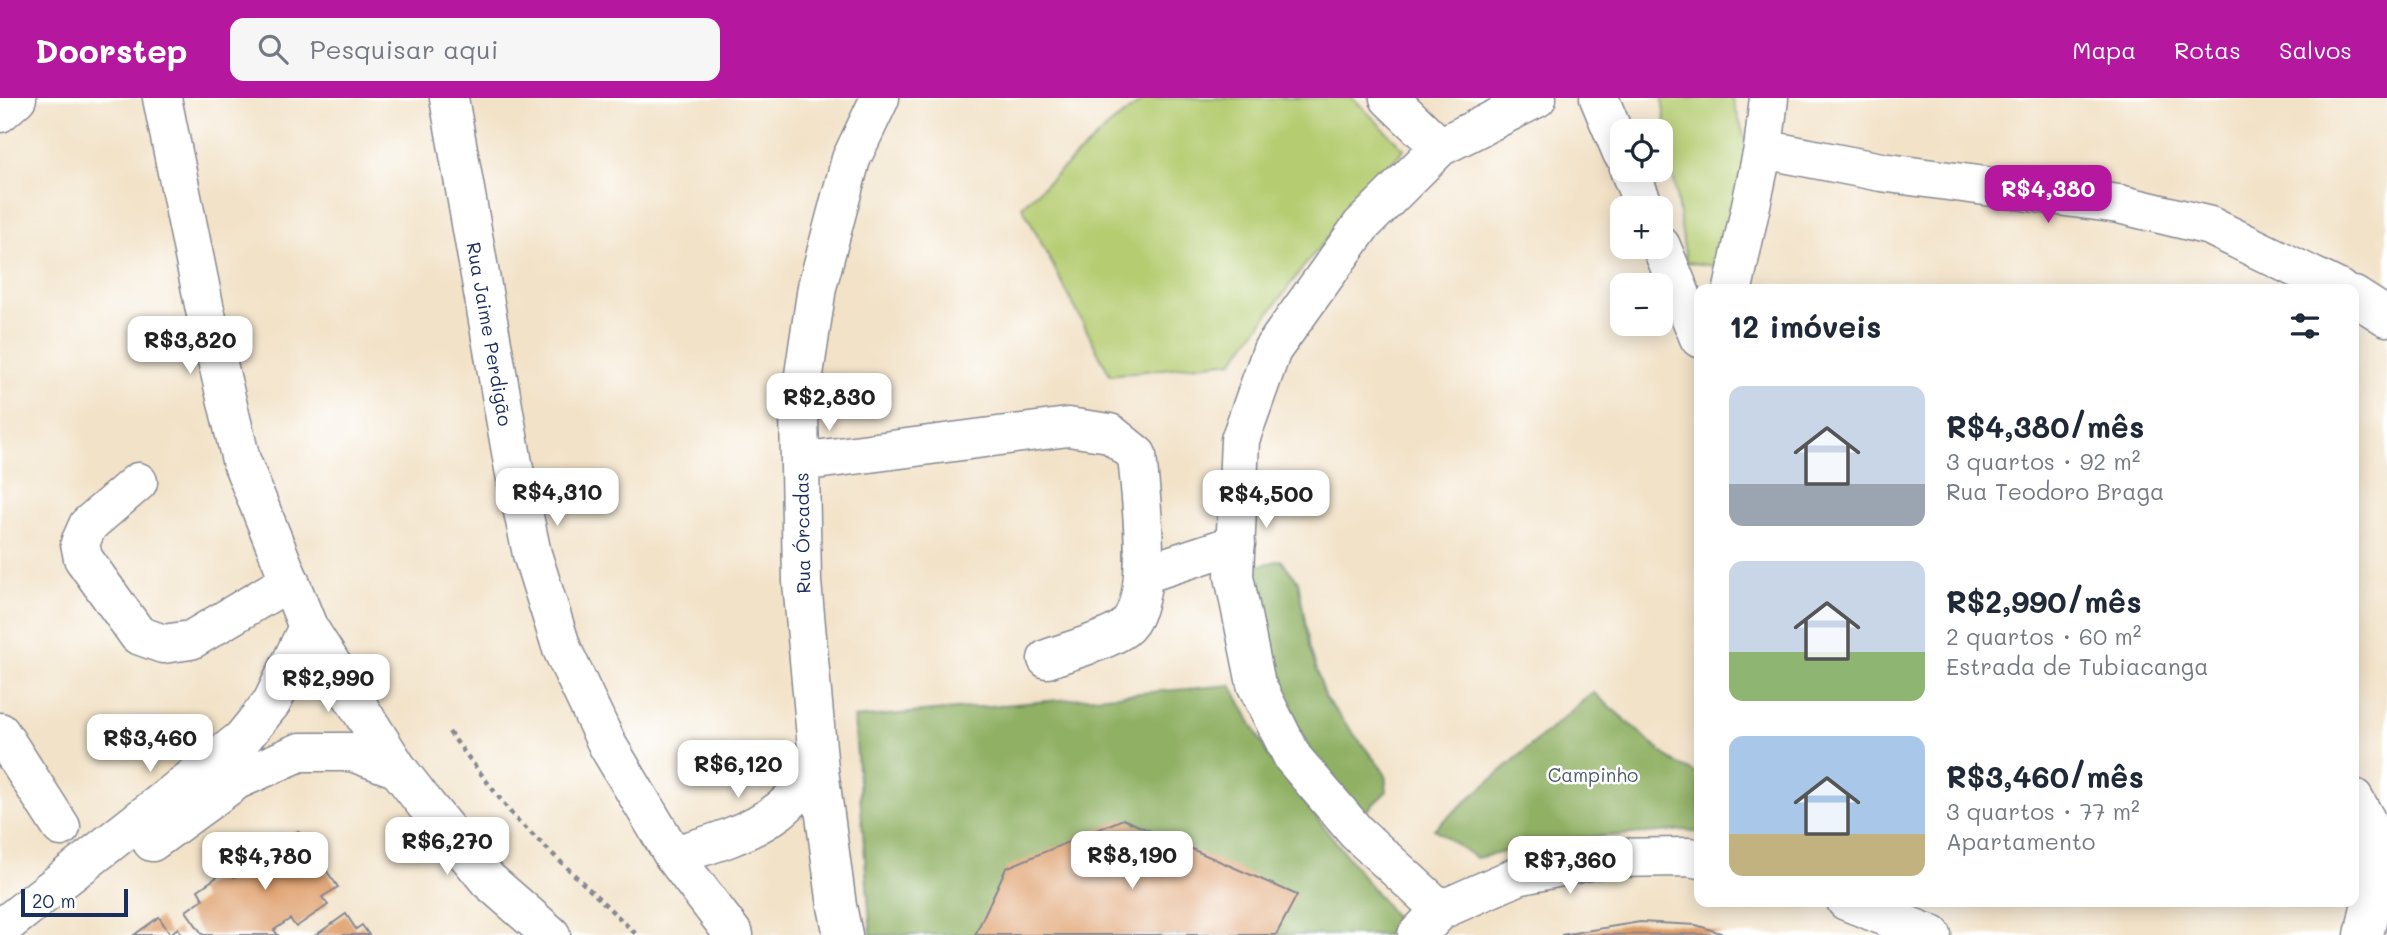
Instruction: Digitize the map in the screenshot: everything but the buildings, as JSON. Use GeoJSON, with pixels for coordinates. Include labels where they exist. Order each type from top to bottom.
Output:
{"type":"FeatureCollection","features":[{"type":"Feature","properties":{"kind":"street"},"geometry":{"type":"LineString","coordinates":[[0,113],[17,98]]}},
{"type":"Feature","properties":{"kind":"street"},"geometry":{"type":"LineString","coordinates":[[162,98],[205,310],[241,460],[308,627],[398,769],[488,880],[551,935]]}},
{"type":"Feature","properties":{"kind":"street","name":"Rua Jaime Perdigão"},"geometry":{"type":"LineString","coordinates":[[449,98],[514,469],[532,554],[562,649],[608,746],[673,855],[734,935]]}},
{"type":"Feature","properties":{"kind":"street","name":"Rua Órcadas"},"geometry":{"type":"LineString","coordinates":[[843,935],[819,770],[802,582],[799,408],[817,287],[850,159],[880,98]]}},
{"type":"Feature","properties":{"kind":"street"},"geometry":{"type":"LineString","coordinates":[[1389,98],[1440,147]]}},
{"type":"Feature","properties":{"kind":"street"},"geometry":{"type":"LineString","coordinates":[[1537,98],[1440,147],[1362,226],[1272,350],[1240,440],[1234,576],[1255,684],[1293,758],[1429,922],[1518,876],[1605,858],[1694,858]]}},
{"type":"Feature","properties":{"kind":"street"},"geometry":{"type":"LineString","coordinates":[[1599,98],[1610,124]]}},
{"type":"Feature","properties":{"kind":"street"},"geometry":{"type":"LineString","coordinates":[[1734,284],[1763,149],[1769,98]]}},
{"type":"Feature","properties":{"kind":"street"},"geometry":{"type":"LineString","coordinates":[[1763,149],[1881,172],[2119,204],[2210,226],[2330,284]]}},
{"type":"Feature","properties":{"kind":"street"},"geometry":{"type":"LineString","coordinates":[[1666,259],[1694,326]]}},
{"type":"Feature","properties":{"kind":"street"},"geometry":{"type":"LineString","coordinates":[[2359,299],[2387,317]]}},
{"type":"Feature","properties":{"kind":"street"},"geometry":{"type":"LineString","coordinates":[[800,462],[1068,427],[1110,433],[1137,455],[1144,574],[1136,614],[1124,628],[1047,659]]}},
{"type":"Feature","properties":{"kind":"street"},"geometry":{"type":"LineString","coordinates":[[138,482],[88,524],[80,543],[83,558],[138,635],[163,644],[191,640],[290,581]]}},
{"type":"Feature","properties":{"kind":"street"},"geometry":{"type":"LineString","coordinates":[[1144,574],[1236,544]]}},
{"type":"Feature","properties":{"kind":"street"},"geometry":{"type":"LineString","coordinates":[[25,928],[242,739],[272,702],[308,627]]}},
{"type":"Feature","properties":{"kind":"street"},"geometry":{"type":"LineString","coordinates":[[0,732],[61,827]]}},
{"type":"Feature","properties":{"kind":"street"},"geometry":{"type":"LineString","coordinates":[[25,928],[237,780],[300,752],[352,752],[398,769]]}},
{"type":"Feature","properties":{"kind":"street"},"geometry":{"type":"LineString","coordinates":[[673,855],[726,841],[758,824],[782,809],[819,770]]}},
{"type":"Feature","properties":{"kind":"street"},"geometry":{"type":"LineString","coordinates":[[2359,807],[2366,820],[2377,874],[2364,935]]}},
{"type":"Feature","properties":{"kind":"street"},"geometry":{"type":"LineString","coordinates":[[1861,907],[1932,935]]}},
{"type":"Feature","properties":{"kind":"path"},"geometry":{"type":"LineString","coordinates":[[449,732],[514,817],[637,935]]}},
{"type":"Feature","properties":{"kind":"green space"},"geometry":{"type":"Polygon","coordinates":[[[1146,98],[1353,98],[1404,149],[1308,261],[1233,361],[1110,375],[1022,206],[1109,126],[1146,98]]]}},
{"type":"Feature","properties":{"kind":"green space"},"geometry":{"type":"Polygon","coordinates":[[[1662,98],[1732,98],[1753,163],[1715,266],[1686,262],[1673,173],[1673,119],[1665,119],[1662,98]]]}},
{"type":"Feature","properties":{"kind":"green space"},"geometry":{"type":"Polygon","coordinates":[[[1281,560],[1298,581],[1310,649],[1326,699],[1385,773],[1387,791],[1364,813],[1343,802],[1301,737],[1270,672],[1252,567],[1281,560]]]}},
{"type":"Feature","properties":{"kind":"green space"},"geometry":{"type":"Polygon","coordinates":[[[1231,685],[1269,757],[1399,922],[1386,935],[871,935],[854,718],[1231,685]]]}},
{"type":"Feature","properties":{"kind":"green space","name":"Campinho"},"geometry":{"type":"Polygon","coordinates":[[[1593,692],[1671,760],[1694,772],[1694,832],[1687,830],[1566,839],[1476,858],[1434,829],[1593,692]]]}}]}
